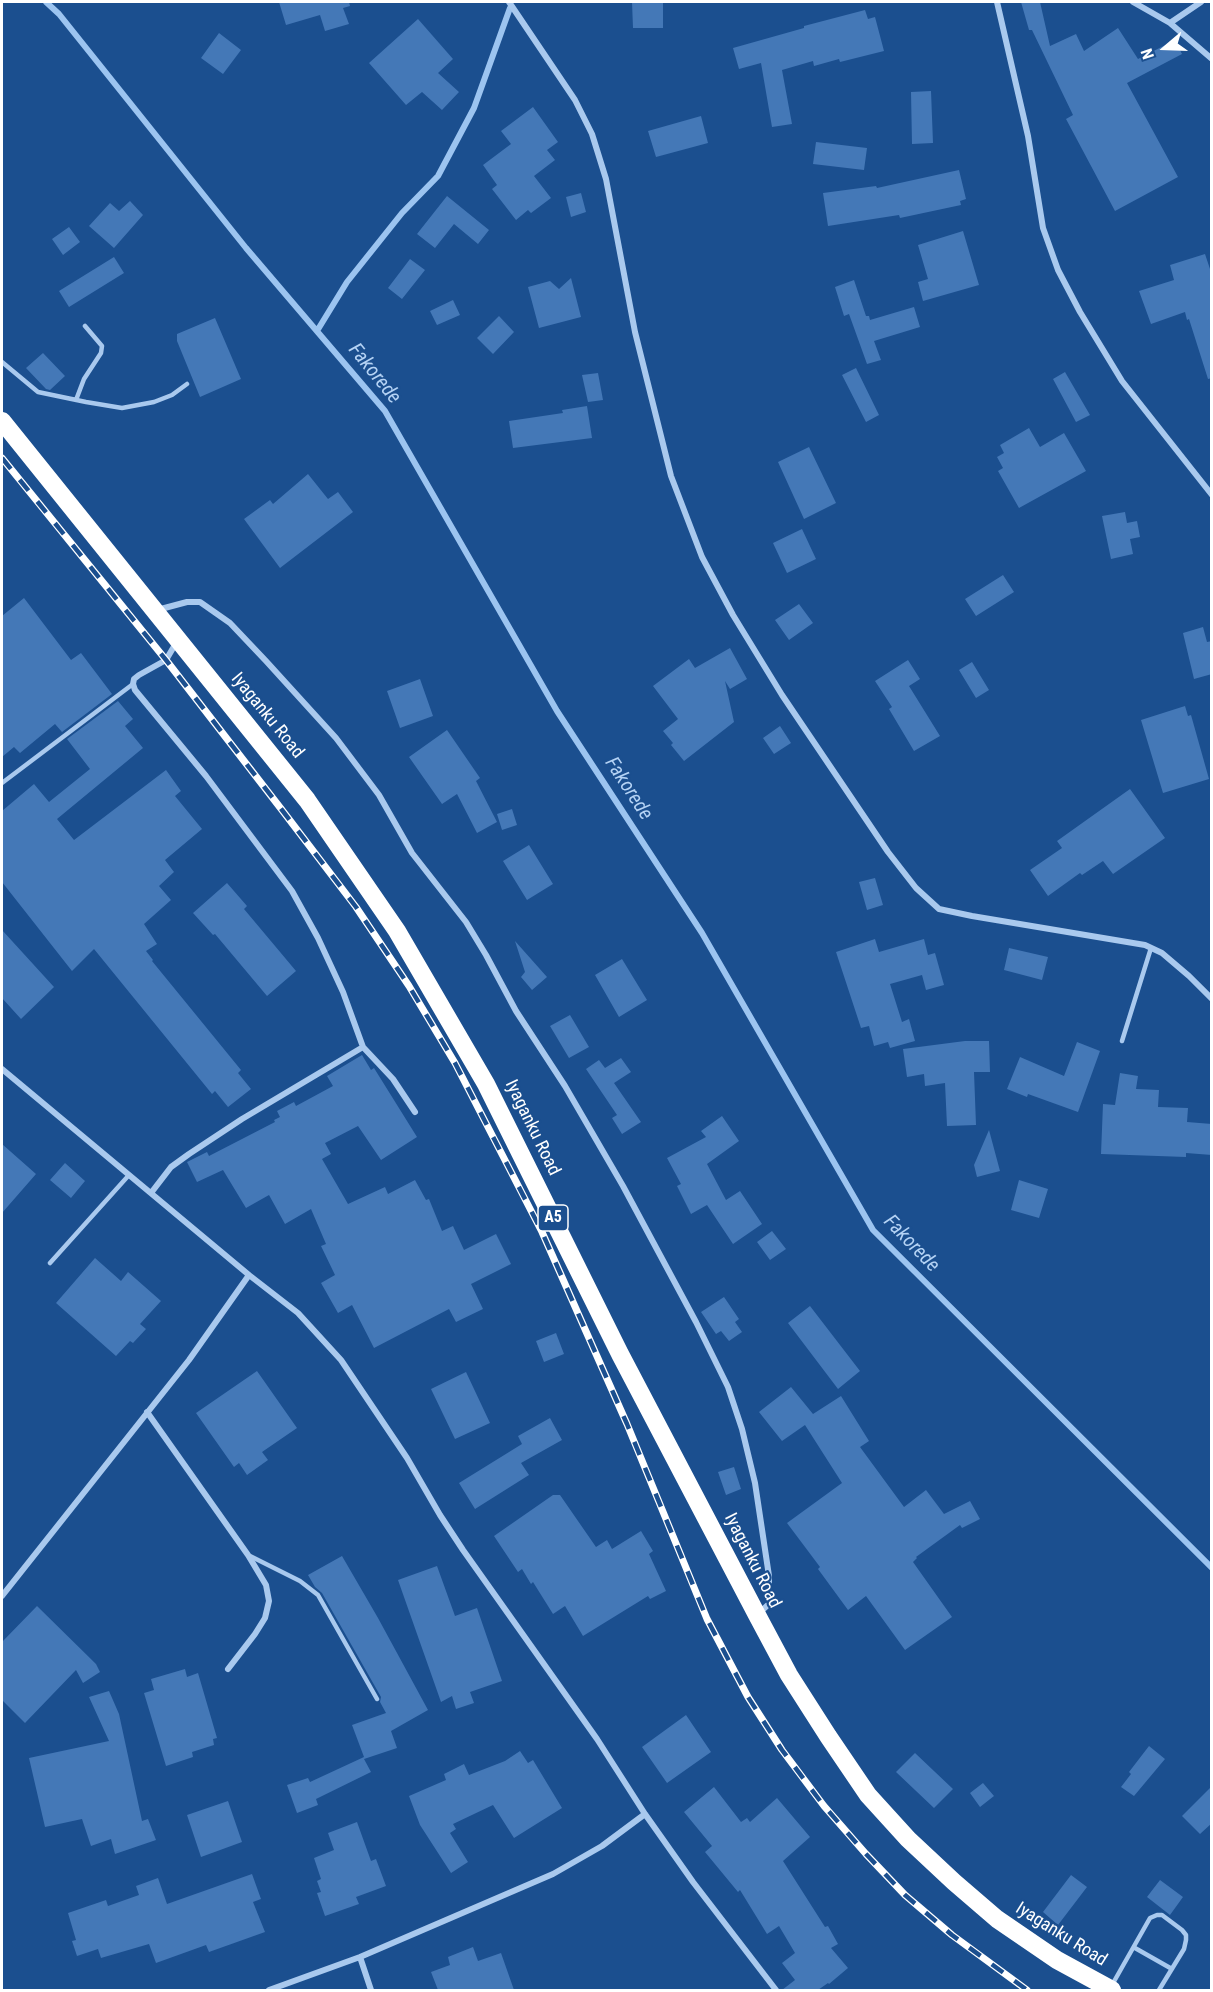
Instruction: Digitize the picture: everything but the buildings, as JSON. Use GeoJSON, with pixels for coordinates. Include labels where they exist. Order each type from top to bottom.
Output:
{"type":"FeatureCollection","features":[{"type":"Feature","properties":{"kind":"highway","name":"Iyaganku Road"},"geometry":{"type":"LineString","coordinates":[[2,421],[308,800],[397,931],[486,1084],[620,1354],[789,1675],[868,1795],[908,1839],[997,1919],[1057,1960],[1111,1990]]}},
{"type":"Feature","properties":{"kind":"street"},"geometry":{"type":"LineString","coordinates":[[509,2],[570,91],[592,134],[606,179],[635,332],[671,476],[702,557],[733,615],[782,695],[888,852],[916,888],[939,909],[1145,945],[1162,953],[1212,999]]}},
{"type":"Feature","properties":{"kind":"street"},"geometry":{"type":"LineString","coordinates":[[997,2],[1028,136],[1043,228],[1058,270],[1080,312],[1122,381],[1212,495]]}},
{"type":"Feature","properties":{"kind":"street"},"geometry":{"type":"LineString","coordinates":[[1133,2],[1170,23],[1212,59]]}},
{"type":"Feature","properties":{"kind":"street"},"geometry":{"type":"LineString","coordinates":[[1170,23],[1201,2]]}},
{"type":"Feature","properties":{"kind":"street"},"geometry":{"type":"LineString","coordinates":[[155,610],[188,602],[200,602],[230,623],[336,738],[379,795],[412,853],[466,922],[486,954],[516,1011],[565,1086],[623,1186],[696,1322],[728,1388],[742,1429],[755,1483],[769,1576],[769,1604],[757,1615]]}},
{"type":"Feature","properties":{"kind":"street"},"geometry":{"type":"LineString","coordinates":[[178,639],[166,660],[134,679],[135,690],[206,776],[292,891],[344,992],[363,1047],[393,1079],[415,1112]]}},
{"type":"Feature","properties":{"kind":"street"},"geometry":{"type":"LineString","coordinates":[[151,1193],[171,1167],[189,1154],[242,1119],[363,1047]]}},
{"type":"Feature","properties":{"kind":"street"},"geometry":{"type":"LineString","coordinates":[[2,1069],[249,1275],[298,1313],[341,1360],[407,1458],[463,1550],[597,1739],[645,1814],[693,1882],[776,1990]]}},
{"type":"Feature","properties":{"kind":"street"},"geometry":{"type":"LineString","coordinates":[[2,1596],[189,1360],[249,1275]]}},
{"type":"Feature","properties":{"kind":"street"},"geometry":{"type":"LineString","coordinates":[[147,1412],[248,1555],[266,1585],[269,1601],[265,1618],[228,1669]]}},
{"type":"Feature","properties":{"kind":"street"},"geometry":{"type":"LineString","coordinates":[[269,1990],[360,1957],[554,1874],[602,1846],[645,1814]]}},
{"type":"Feature","properties":{"kind":"street"},"geometry":{"type":"LineString","coordinates":[[360,1957],[371,1990]]}},
{"type":"Feature","properties":{"kind":"lane"},"geometry":{"type":"LineString","coordinates":[[76,400],[84,379],[101,353],[102,346],[85,326]]}},
{"type":"Feature","properties":{"kind":"lane"},"geometry":{"type":"LineString","coordinates":[[2,362],[38,392],[122,408],[154,402],[172,395],[187,384]]}},
{"type":"Feature","properties":{"kind":"lane"},"geometry":{"type":"LineString","coordinates":[[2,783],[133,684]]}},
{"type":"Feature","properties":{"kind":"lane"},"geometry":{"type":"LineString","coordinates":[[1122,1041],[1151,948]]}},
{"type":"Feature","properties":{"kind":"lane"},"geometry":{"type":"LineString","coordinates":[[50,1263],[129,1175]]}},
{"type":"Feature","properties":{"kind":"lane"},"geometry":{"type":"LineString","coordinates":[[248,1555],[300,1581],[318,1595],[377,1699]]}},
{"type":"Feature","properties":{"kind":"lane"},"geometry":{"type":"LineString","coordinates":[[1111,1990],[1150,1918],[1157,1914],[1162,1915],[1186,1935],[1184,1949],[1158,1990]]}},
{"type":"Feature","properties":{"kind":"lane"},"geometry":{"type":"LineString","coordinates":[[1135,1948],[1172,1969]]}},
{"type":"Feature","properties":{"kind":"waterway","name":"Fakorede"},"geometry":{"type":"LineString","coordinates":[[46,2],[59,14],[246,248],[385,411],[557,711],[702,933],[873,1230],[1212,1568]]}},
{"type":"Feature","properties":{"kind":"waterway"},"geometry":{"type":"LineString","coordinates":[[317,331],[347,282],[402,213],[438,176],[474,108],[510,8]]}},
{"type":"Feature","properties":{"kind":"railway"},"geometry":{"type":"LineString","coordinates":[[2,458],[166,660],[282,810],[356,907],[409,986],[455,1063],[542,1232],[627,1424],[707,1619],[748,1697],[782,1750],[824,1806],[905,1895],[952,1935],[1027,1990]]}}]}
